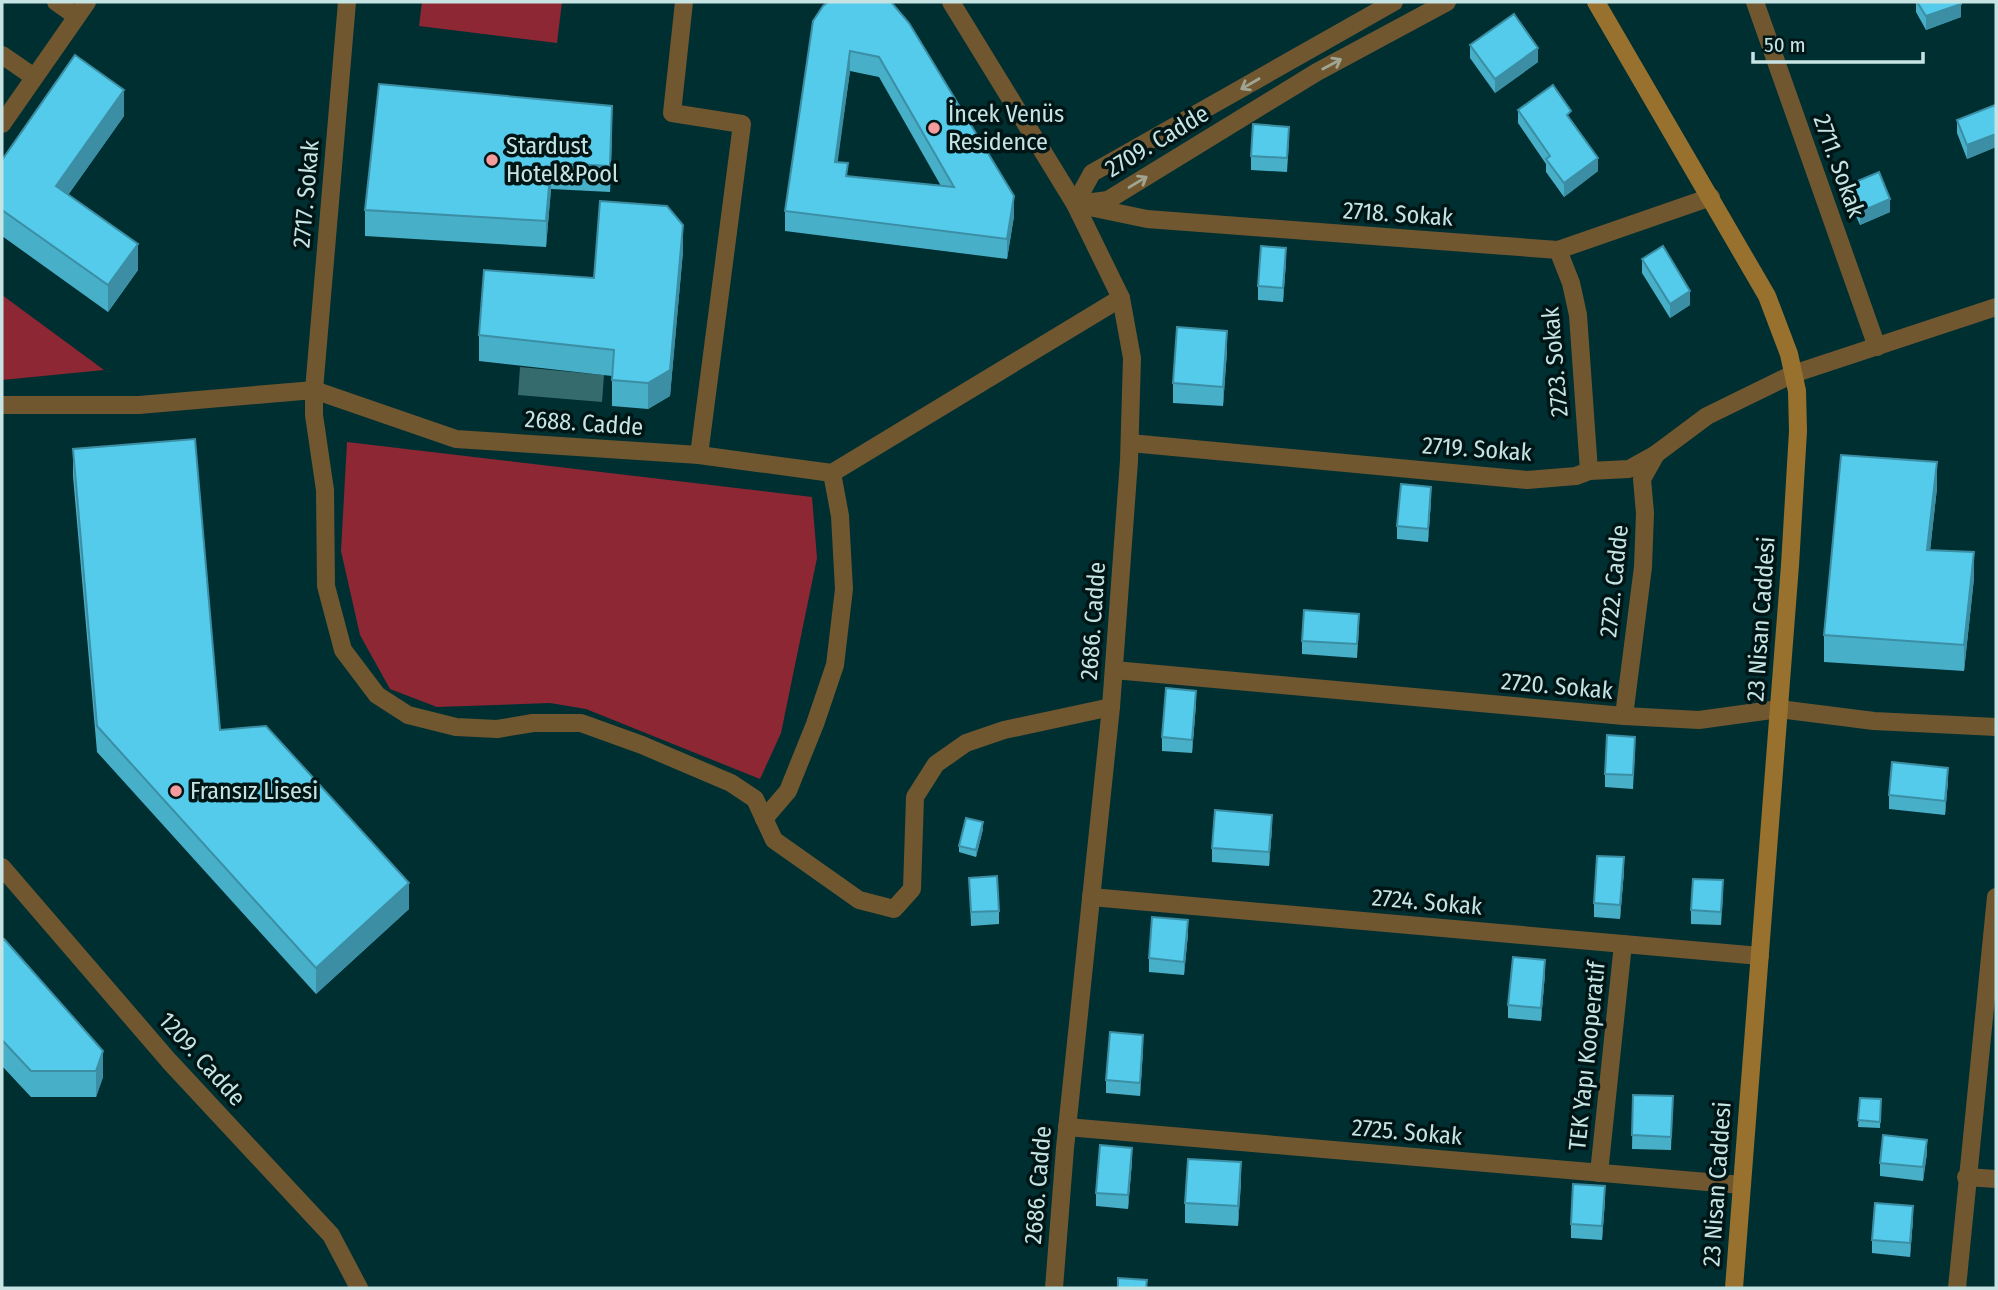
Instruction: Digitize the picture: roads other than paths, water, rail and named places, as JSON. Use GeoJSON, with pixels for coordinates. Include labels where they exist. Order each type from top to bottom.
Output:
{"type":"FeatureCollection","features":[{"type":"Feature","properties":{"kind":"main road","name":"23 Nisan Caddesi"},"geometry":{"type":"LineString","coordinates":[[1596,2],[1767,296],[1794,374],[1798,431],[1734,1288]]}},
{"type":"Feature","properties":{"kind":"street"},"geometry":{"type":"LineString","coordinates":[[2,124],[81,9],[56,2]]}},
{"type":"Feature","properties":{"kind":"street","name":"2717. Sokak"},"geometry":{"type":"LineString","coordinates":[[347,2],[314,415],[325,490],[326,586],[343,650],[377,695],[408,715],[456,727],[497,729],[533,723],[581,723],[642,745],[731,783],[755,799],[774,840],[859,900],[894,909],[912,889],[915,797],[936,764],[966,743],[1004,730],[1111,707]]}},
{"type":"Feature","properties":{"kind":"street"},"geometry":{"type":"LineString","coordinates":[[684,2],[672,113],[742,124],[699,455]]}},
{"type":"Feature","properties":{"kind":"street","name":"2686. Cadde"},"geometry":{"type":"LineString","coordinates":[[951,2],[1075,204],[1121,298],[1132,358],[1130,443],[1111,707],[1067,1127],[1054,1288]]}},
{"type":"Feature","properties":{"kind":"street","name":"2709. Cadde"},"geometry":{"type":"LineString","coordinates":[[1075,204],[1092,173],[1394,2]]}},
{"type":"Feature","properties":{"kind":"street","name":"2709. Cadde"},"geometry":{"type":"LineString","coordinates":[[1075,204],[1108,200],[1317,72],[1447,2]]}},
{"type":"Feature","properties":{"kind":"street","name":"2711. Sokak"},"geometry":{"type":"LineString","coordinates":[[1755,2],[1877,347]]}},
{"type":"Feature","properties":{"kind":"street"},"geometry":{"type":"LineString","coordinates":[[2,55],[34,77]]}},
{"type":"Feature","properties":{"kind":"street","name":"2718. Sokak"},"geometry":{"type":"LineString","coordinates":[[1075,204],[1147,219],[1558,250],[1711,198]]}},
{"type":"Feature","properties":{"kind":"street","name":"2723. Sokak"},"geometry":{"type":"LineString","coordinates":[[1558,250],[1571,283],[1578,315],[1589,471]]}},
{"type":"Feature","properties":{"kind":"street"},"geometry":{"type":"LineString","coordinates":[[764,819],[788,790],[835,665],[844,589],[840,516],[832,473],[1121,298]]}},
{"type":"Feature","properties":{"kind":"street","name":"2719. Sokak"},"geometry":{"type":"LineString","coordinates":[[1130,443],[1527,480],[1576,476],[1589,471],[1629,469],[1656,454],[1707,416],[1794,374],[1996,307]]}},
{"type":"Feature","properties":{"kind":"street","name":"2688. Cadde"},"geometry":{"type":"LineString","coordinates":[[2,405],[139,405],[314,390],[456,439],[699,455],[832,473]]}},
{"type":"Feature","properties":{"kind":"street","name":"2722. Cadde"},"geometry":{"type":"LineString","coordinates":[[1624,716],[1643,567],[1646,513],[1642,479],[1656,454]]}},
{"type":"Feature","properties":{"kind":"street","name":"2720. Sokak"},"geometry":{"type":"LineString","coordinates":[[1114,670],[1624,716],[1699,720],[1779,709],[1874,721],[1996,727]]}},
{"type":"Feature","properties":{"kind":"street","name":"1209. Cadde"},"geometry":{"type":"LineString","coordinates":[[2,867],[169,1061],[331,1235],[359,1288]]}},
{"type":"Feature","properties":{"kind":"street","name":"2724. Sokak"},"geometry":{"type":"LineString","coordinates":[[1091,897],[1760,956]]}},
{"type":"Feature","properties":{"kind":"street"},"geometry":{"type":"LineString","coordinates":[[1957,1288],[1966,1177],[1994,948],[1996,897]]}},
{"type":"Feature","properties":{"kind":"street","name":"TEK Yapı Kooperatif"},"geometry":{"type":"LineString","coordinates":[[1599,1173],[1623,944]]}},
{"type":"Feature","properties":{"kind":"street","name":"2725. Sokak"},"geometry":{"type":"LineString","coordinates":[[1067,1127],[1742,1185]]}},
{"type":"Feature","properties":{"kind":"street"},"geometry":{"type":"LineString","coordinates":[[1966,1177],[1996,1179]]}},
{"type":"Feature","properties":{"kind":"water"},"geometry":{"type":"Polygon","coordinates":[[[520,367],[604,375],[602,402],[518,395],[520,367]]]}},
{"type":"Feature","properties":{"kind":"place","name":"İncek Venüs Residence"},"geometry":{"type":"Point","coordinates":[934,128]}},
{"type":"Feature","properties":{"kind":"place","name":"Stardust Hotel&Pool"},"geometry":{"type":"Point","coordinates":[492,160]}},
{"type":"Feature","properties":{"kind":"place","name":"Fransız Lisesi"},"geometry":{"type":"Point","coordinates":[176,791]}}]}
